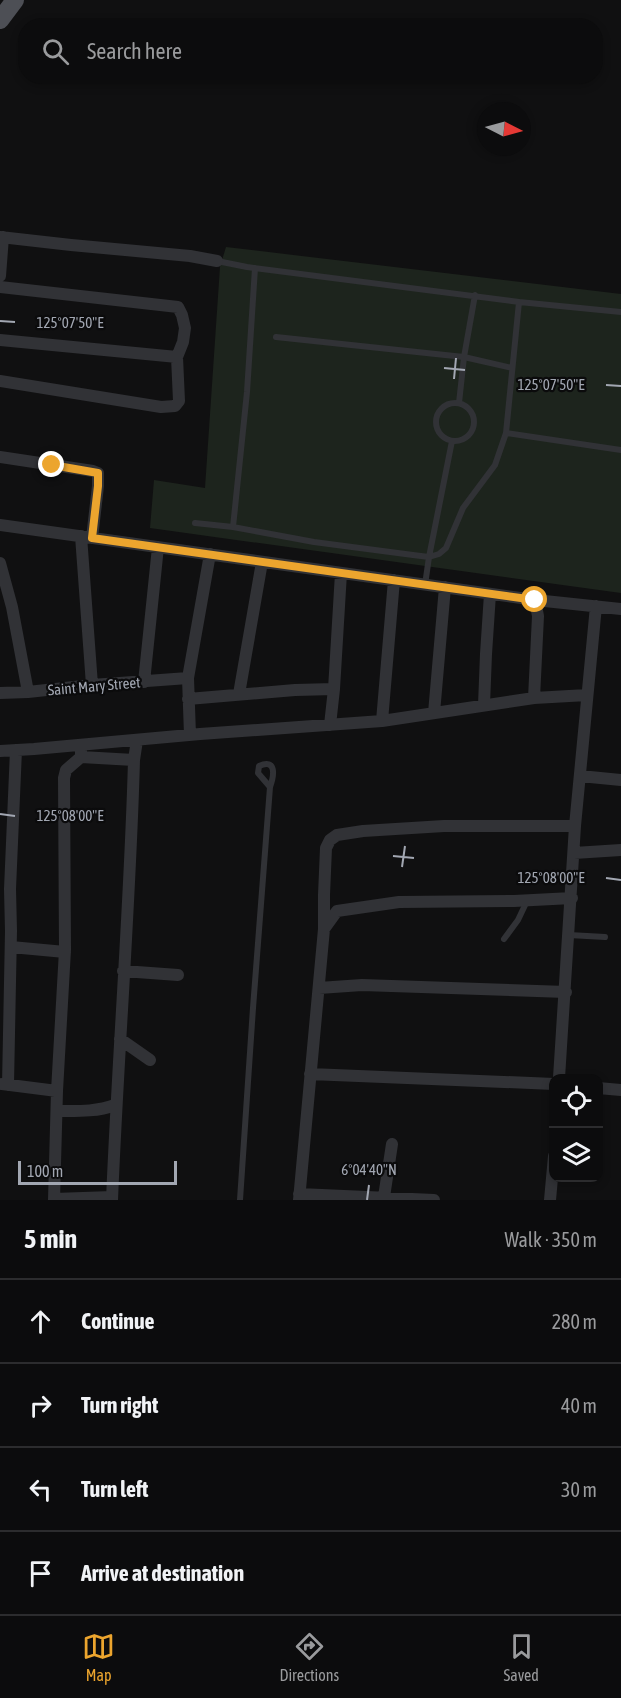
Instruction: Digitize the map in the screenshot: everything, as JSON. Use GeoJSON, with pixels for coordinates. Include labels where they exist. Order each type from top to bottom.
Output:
{"type":"FeatureCollection","features":[{"type":"Feature","properties":{"kind":"main road"},"geometry":{"type":"LineString","coordinates":[[0,20],[15,0]]}},
{"type":"Feature","properties":{"kind":"street"},"geometry":{"type":"LineString","coordinates":[[0,276],[2,237],[197,256],[217,261]]}},
{"type":"Feature","properties":{"kind":"street"},"geometry":{"type":"LineString","coordinates":[[0,287],[178,307],[185,328],[177,357],[179,400],[178,404],[172,407],[0,381]]}},
{"type":"Feature","properties":{"kind":"street"},"geometry":{"type":"LineString","coordinates":[[0,340],[177,357]]}},
{"type":"Feature","properties":{"kind":"street"},"geometry":{"type":"LineString","coordinates":[[0,457],[98,473],[98,486],[87,537],[92,685]]}},
{"type":"Feature","properties":{"kind":"street"},"geometry":{"type":"LineString","coordinates":[[0,525],[490,594],[621,609]]}},
{"type":"Feature","properties":{"kind":"street"},"geometry":{"type":"LineString","coordinates":[[144,681],[158,547]]}},
{"type":"Feature","properties":{"kind":"street"},"geometry":{"type":"LineString","coordinates":[[190,735],[188,678],[210,554]]}},
{"type":"Feature","properties":{"kind":"street"},"geometry":{"type":"LineString","coordinates":[[239,694],[262,562]]}},
{"type":"Feature","properties":{"kind":"street"},"geometry":{"type":"LineString","coordinates":[[0,563],[14,615],[28,692]]}},
{"type":"Feature","properties":{"kind":"street"},"geometry":{"type":"LineString","coordinates":[[330,725],[341,573]]}},
{"type":"Feature","properties":{"kind":"street"},"geometry":{"type":"LineString","coordinates":[[382,721],[394,580]]}},
{"type":"Feature","properties":{"kind":"street"},"geometry":{"type":"LineString","coordinates":[[435,713],[445,587]]}},
{"type":"Feature","properties":{"kind":"street"},"geometry":{"type":"LineString","coordinates":[[484,705],[490,594]]}},
{"type":"Feature","properties":{"kind":"street"},"geometry":{"type":"LineString","coordinates":[[534,698],[538,616],[535,600]]}},
{"type":"Feature","properties":{"kind":"street"},"geometry":{"type":"LineString","coordinates":[[559,1074],[575,826],[596,606]]}},
{"type":"Feature","properties":{"kind":"street","name":"Saint Mary Street"},"geometry":{"type":"LineString","coordinates":[[0,693],[188,678]]}},
{"type":"Feature","properties":{"kind":"street"},"geometry":{"type":"LineString","coordinates":[[188,699],[334,688]]}},
{"type":"Feature","properties":{"kind":"street"},"geometry":{"type":"LineString","coordinates":[[137,740],[115,1105],[112,1198],[54,1200],[57,1091],[65,952],[64,778],[66,770],[81,751],[137,740],[382,721],[534,698],[587,695]]}},
{"type":"Feature","properties":{"kind":"street"},"geometry":{"type":"LineString","coordinates":[[16,750],[5,888],[6,931],[11,947],[4,1084],[57,1091]]}},
{"type":"Feature","properties":{"kind":"street"},"geometry":{"type":"LineString","coordinates":[[0,751],[81,751],[134,760]]}},
{"type":"Feature","properties":{"kind":"street"},"geometry":{"type":"LineString","coordinates":[[580,776],[621,780]]}},
{"type":"Feature","properties":{"kind":"street"},"geometry":{"type":"LineString","coordinates":[[434,1200],[384,1197],[299,1197],[324,928],[326,848],[330,840],[346,833],[444,826],[575,826]]}},
{"type":"Feature","properties":{"kind":"street"},"geometry":{"type":"LineString","coordinates":[[574,853],[621,850]]}},
{"type":"Feature","properties":{"kind":"street"},"geometry":{"type":"LineString","coordinates":[[324,895],[338,911]]}},
{"type":"Feature","properties":{"kind":"street"},"geometry":{"type":"LineString","coordinates":[[324,928],[338,911],[399,902],[572,898]]}},
{"type":"Feature","properties":{"kind":"street"},"geometry":{"type":"LineString","coordinates":[[11,947],[65,952]]}},
{"type":"Feature","properties":{"kind":"street"},"geometry":{"type":"LineString","coordinates":[[123,971],[178,975]]}},
{"type":"Feature","properties":{"kind":"street"},"geometry":{"type":"LineString","coordinates":[[319,988],[362,985],[566,992]]}},
{"type":"Feature","properties":{"kind":"street"},"geometry":{"type":"LineString","coordinates":[[120,1039],[150,1060]]}},
{"type":"Feature","properties":{"kind":"street"},"geometry":{"type":"LineString","coordinates":[[310,1074],[549,1084]]}},
{"type":"Feature","properties":{"kind":"street"},"geometry":{"type":"LineString","coordinates":[[603,1088],[621,1090]]}},
{"type":"Feature","properties":{"kind":"street"},"geometry":{"type":"LineString","coordinates":[[57,1111],[89,1111],[115,1105]]}},
{"type":"Feature","properties":{"kind":"street"},"geometry":{"type":"LineString","coordinates":[[384,1197],[392,1143]]}},
{"type":"Feature","properties":{"kind":"street"},"geometry":{"type":"LineString","coordinates":[[550,1200],[552,1182]]}},
{"type":"Feature","properties":{"kind":"lane"},"geometry":{"type":"LineString","coordinates":[[217,261],[255,268],[519,302],[621,312]]}},
{"type":"Feature","properties":{"kind":"lane"},"geometry":{"type":"LineString","coordinates":[[233,527],[247,393],[255,268]]}},
{"type":"Feature","properties":{"kind":"lane"},"geometry":{"type":"LineString","coordinates":[[459,403],[475,295]]}},
{"type":"Feature","properties":{"kind":"lane"},"geometry":{"type":"LineString","coordinates":[[195,523],[233,527],[314,542],[429,557],[439,555],[446,548],[464,508],[495,465],[506,432],[519,302]]}},
{"type":"Feature","properties":{"kind":"lane"},"geometry":{"type":"LineString","coordinates":[[276,337],[464,357],[512,368]]}},
{"type":"Feature","properties":{"kind":"lane"},"geometry":{"type":"LineString","coordinates":[[459,403],[466,406],[472,413],[475,421],[474,429],[469,437],[461,441],[452,441],[445,439],[439,432],[436,424],[437,415],[442,408],[459,403]]}},
{"type":"Feature","properties":{"kind":"lane"},"geometry":{"type":"LineString","coordinates":[[506,432],[621,450]]}},
{"type":"Feature","properties":{"kind":"lane"},"geometry":{"type":"LineString","coordinates":[[425,585],[452,441]]}},
{"type":"Feature","properties":{"kind":"lane"},"geometry":{"type":"LineString","coordinates":[[240,1200],[270,787]]}},
{"type":"Feature","properties":{"kind":"lane"},"geometry":{"type":"LineString","coordinates":[[504,939],[518,920],[527,900]]}},
{"type":"Feature","properties":{"kind":"lane"},"geometry":{"type":"LineString","coordinates":[[569,935],[605,937]]}},
{"type":"Feature","properties":{"kind":"shaded area"},"geometry":{"type":"Polygon","coordinates":[[[226,247],[621,294],[621,593],[150,528],[154,480],[205,488],[220,267],[226,247]]]}},
{"type":"Feature","properties":{"kind":"route"},"geometry":{"type":"LineString","coordinates":[[52,465],[98,473],[92,538],[535,600]]}}]}
